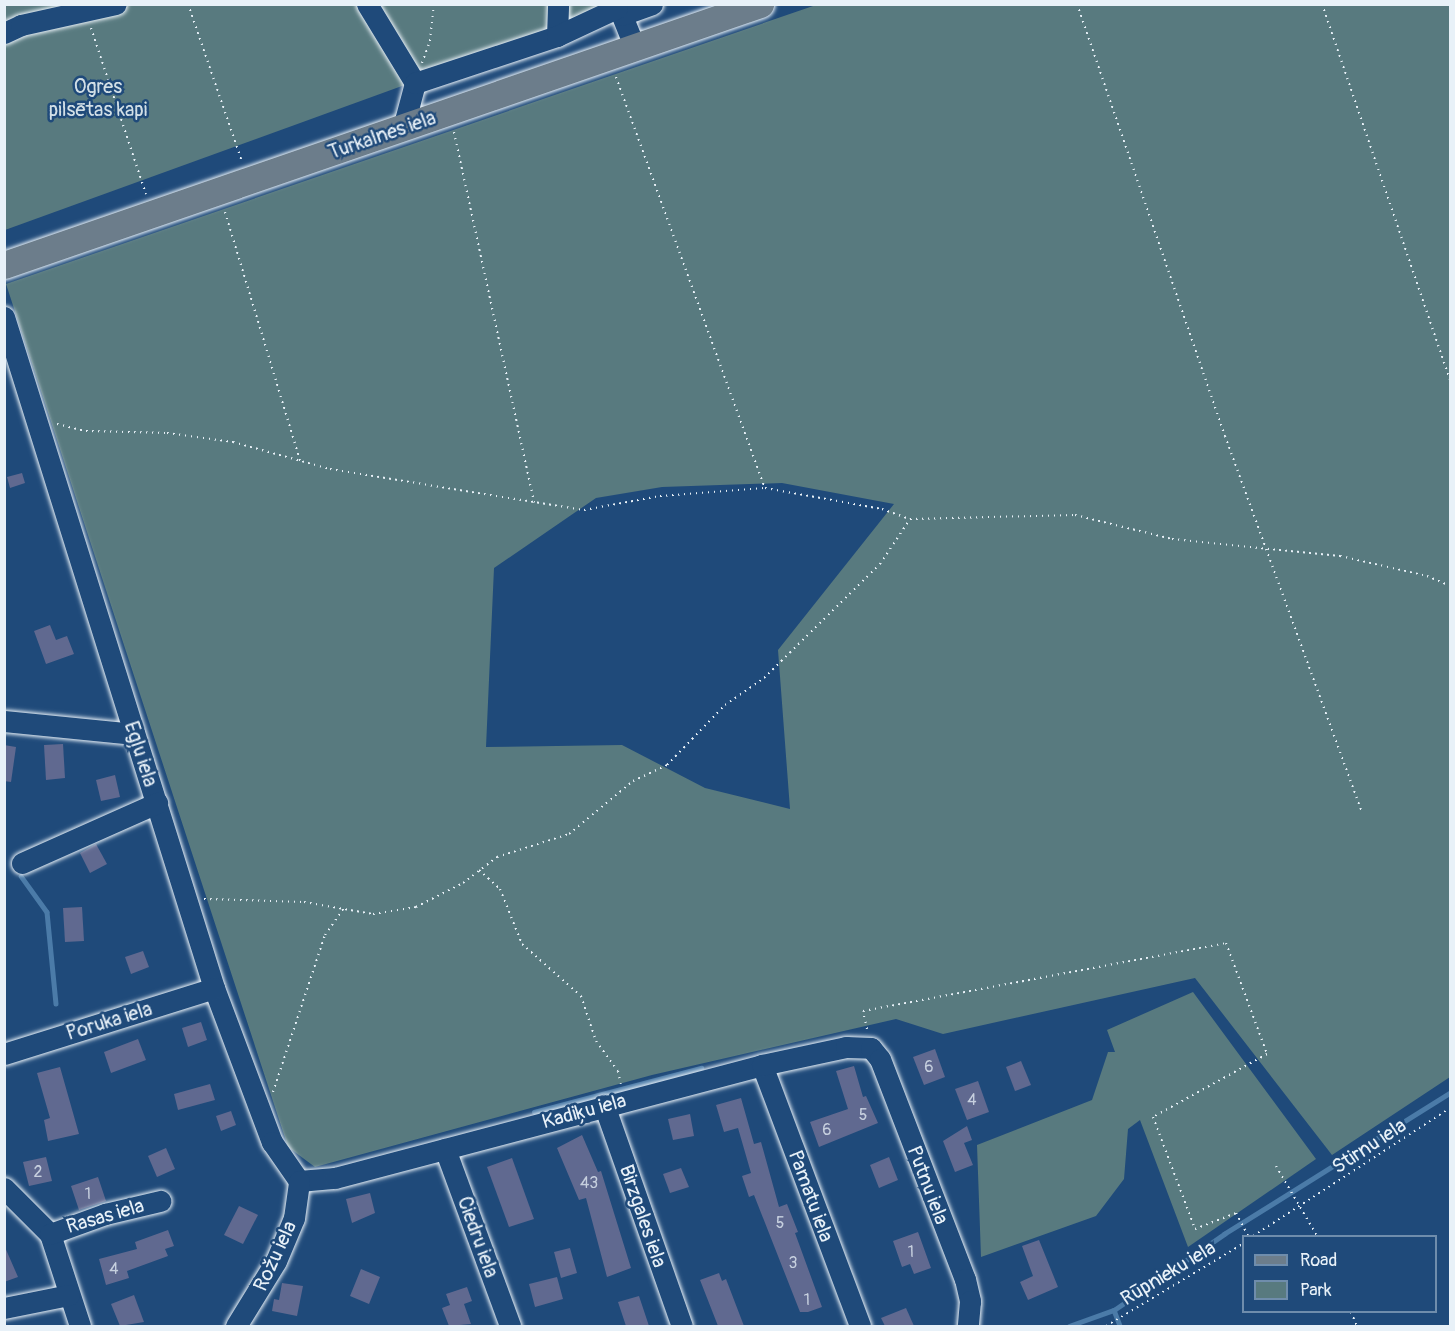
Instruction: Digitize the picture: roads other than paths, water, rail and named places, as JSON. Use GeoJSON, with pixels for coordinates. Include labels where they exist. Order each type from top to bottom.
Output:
{"type":"FeatureCollection","features":[{"type":"Feature","properties":{"kind":"main road","name":"Turkalnes iela"},"geometry":{"type":"LineString","coordinates":[[4,265],[760,4]]}},
{"type":"Feature","properties":{"kind":"street"},"geometry":{"type":"LineString","coordinates":[[4,33],[21,25],[116,4]]}},
{"type":"Feature","properties":{"kind":"street"},"geometry":{"type":"LineString","coordinates":[[367,4],[415,83],[403,128]]}},
{"type":"Feature","properties":{"kind":"street"},"geometry":{"type":"LineString","coordinates":[[557,36],[558,4]]}},
{"type":"Feature","properties":{"kind":"street"},"geometry":{"type":"LineString","coordinates":[[415,83],[557,36],[618,9],[652,4]]}},
{"type":"Feature","properties":{"kind":"street"},"geometry":{"type":"LineString","coordinates":[[618,9],[635,48]]}},
{"type":"Feature","properties":{"kind":"street","name":"Egļu iela"},"geometry":{"type":"LineString","coordinates":[[4,317],[213,988],[272,1142],[299,1181]]}},
{"type":"Feature","properties":{"kind":"street"},"geometry":{"type":"LineString","coordinates":[[4,721],[134,734]]}},
{"type":"Feature","properties":{"kind":"street"},"geometry":{"type":"LineString","coordinates":[[22,862],[157,803]]}},
{"type":"Feature","properties":{"kind":"street","name":"Poruka iela"},"geometry":{"type":"LineString","coordinates":[[4,1054],[213,988]]}},
{"type":"Feature","properties":{"kind":"street","name":"Kadiķu iela"},"geometry":{"type":"LineString","coordinates":[[299,1181],[336,1178],[762,1065],[846,1047],[871,1048]]}},
{"type":"Feature","properties":{"kind":"street","name":"Putnu iela"},"geometry":{"type":"LineString","coordinates":[[871,1048],[880,1059],[965,1279],[972,1324]]}},
{"type":"Feature","properties":{"kind":"street","name":"Pamatu iela"},"geometry":{"type":"LineString","coordinates":[[762,1065],[860,1326]]}},
{"type":"Feature","properties":{"kind":"street","name":"Birzgales iela"},"geometry":{"type":"LineString","coordinates":[[604,1106],[682,1326]]}},
{"type":"Feature","properties":{"kind":"street","name":"Ciedru iela"},"geometry":{"type":"LineString","coordinates":[[445,1149],[510,1326]]}},
{"type":"Feature","properties":{"kind":"street","name":"Rožu iela"},"geometry":{"type":"LineString","coordinates":[[236,1326],[276,1261],[294,1218],[299,1181]]}},
{"type":"Feature","properties":{"kind":"street"},"geometry":{"type":"LineString","coordinates":[[4,1188],[50,1234],[80,1326]]}},
{"type":"Feature","properties":{"kind":"street","name":"Rasas iela"},"geometry":{"type":"LineString","coordinates":[[50,1234],[94,1217],[160,1201]]}},
{"type":"Feature","properties":{"kind":"street"},"geometry":{"type":"LineString","coordinates":[[4,1308],[69,1295]]}},
{"type":"Feature","properties":{"kind":"waterway"},"geometry":{"type":"LineString","coordinates":[[21,876],[47,912],[56,1004]]}},
{"type":"Feature","properties":{"kind":"waterway"},"geometry":{"type":"LineString","coordinates":[[534,1112],[701,1068]]}},
{"type":"Feature","properties":{"kind":"waterway"},"geometry":{"type":"LineString","coordinates":[[1069,1326],[1114,1310],[1224,1234],[1450,1093]]}},
{"type":"Feature","properties":{"kind":"waterway"},"geometry":{"type":"LineString","coordinates":[[1114,1310],[1120,1326]]}},
{"type":"Feature","properties":{"kind":"park label","name":"Ogres pilsētas kapi"},"geometry":{"type":"Point","coordinates":[98,98]}}]}
